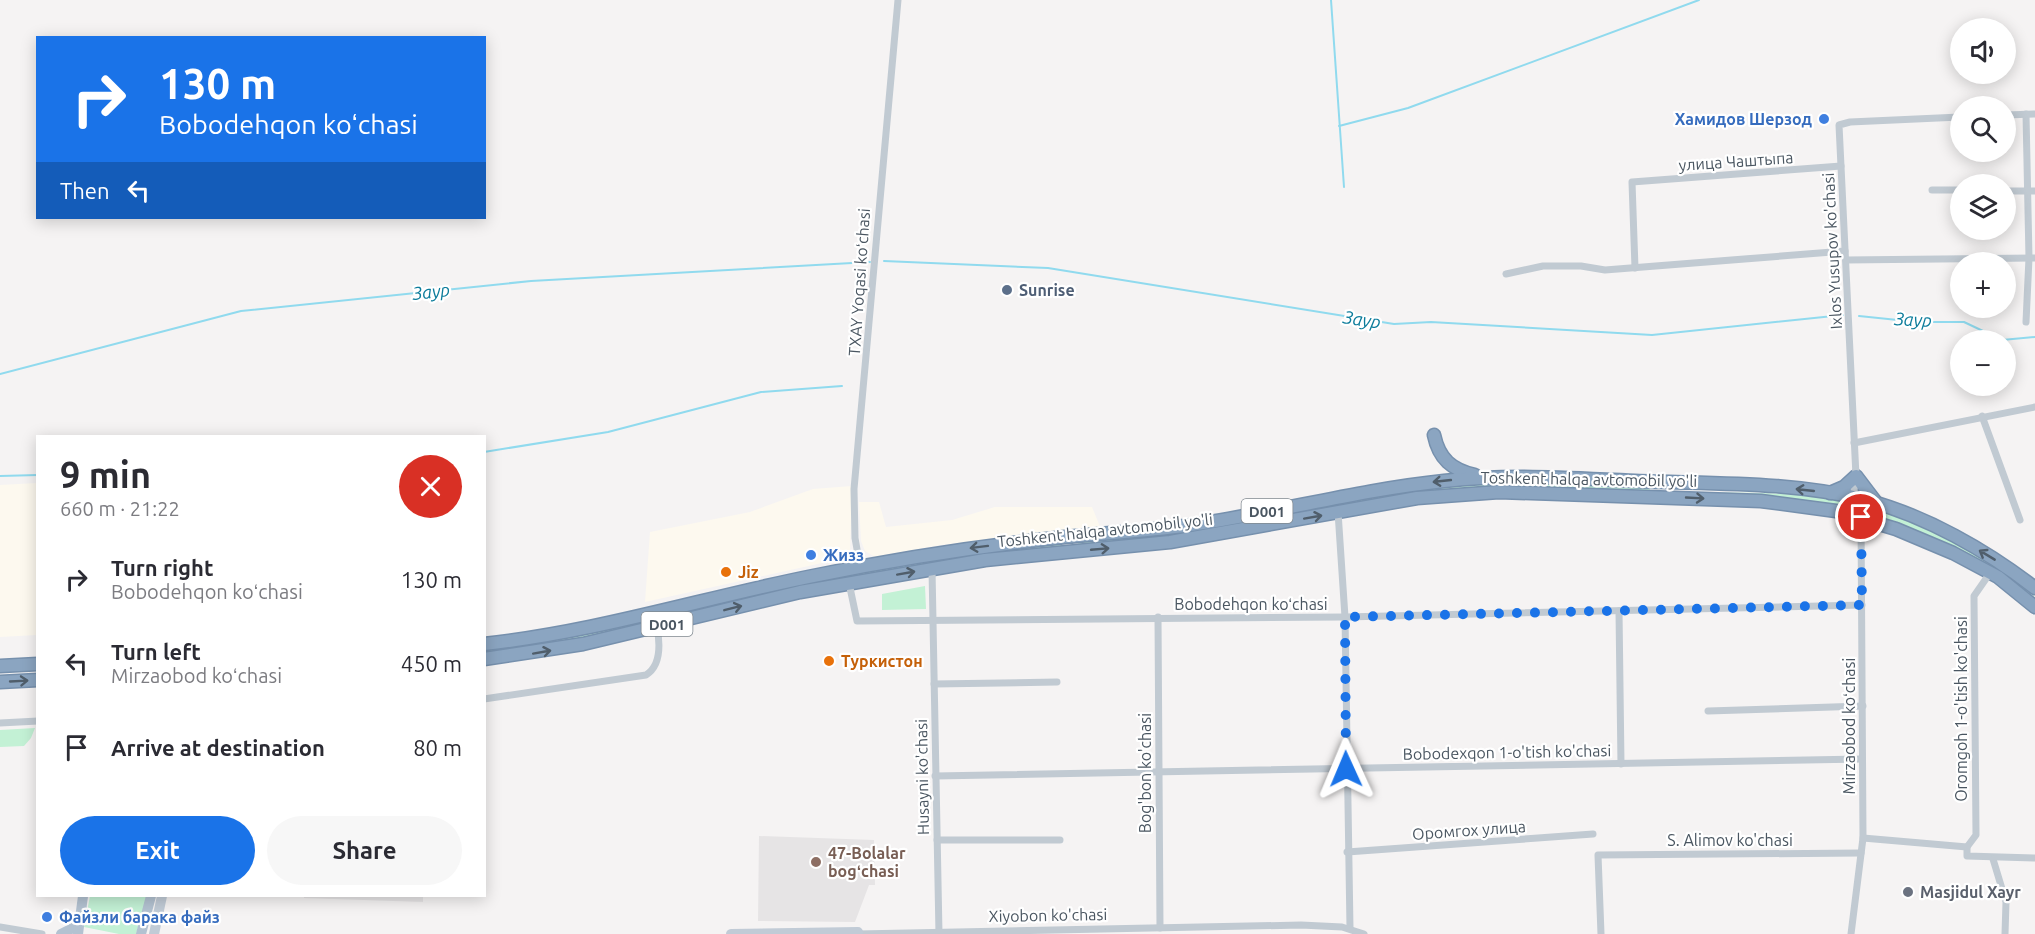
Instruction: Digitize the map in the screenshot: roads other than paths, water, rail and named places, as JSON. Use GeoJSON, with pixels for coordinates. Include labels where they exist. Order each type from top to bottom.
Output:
{"type":"FeatureCollection","features":[{"type":"Feature","properties":{"kind":"highway"},"geometry":{"type":"LineString","coordinates":[[1434,435],[1441,457],[1449,465],[1491,478]]}},
{"type":"Feature","properties":{"kind":"highway"},"geometry":{"type":"LineString","coordinates":[[1829,493],[1844,487],[1856,476],[1864,491],[1878,504]]}},
{"type":"Feature","properties":{"kind":"highway","name":"Toshkent halqa avtomobil yo'li"},"geometry":{"type":"LineString","coordinates":[[486,644],[555,634],[860,566],[963,549],[1181,526],[1386,489],[1446,480],[1491,478],[1662,482],[1780,488],[1853,497],[1878,504],[1965,543],[2035,588]]}},
{"type":"Feature","properties":{"kind":"highway"},"geometry":{"type":"LineString","coordinates":[[1662,482],[1662,496]]}},
{"type":"Feature","properties":{"kind":"highway","name":"Toshkent halqa avtomobil yo'li"},"geometry":{"type":"LineString","coordinates":[[486,659],[558,649],[849,583],[932,569],[1068,551],[1170,543],[1418,498],[1499,492],[1662,496],[1786,503],[1861,517],[1924,540],[1990,573],[2035,607]]}},
{"type":"Feature","properties":{"kind":"highway"},"geometry":{"type":"LineString","coordinates":[[1066,537],[1068,551]]}},
{"type":"Feature","properties":{"kind":"highway"},"geometry":{"type":"LineString","coordinates":[[654,613],[657,627]]}},
{"type":"Feature","properties":{"kind":"highway"},"geometry":{"type":"LineString","coordinates":[[0,666],[36,664]]}},
{"type":"Feature","properties":{"kind":"highway"},"geometry":{"type":"LineString","coordinates":[[0,682],[36,680]]}},
{"type":"Feature","properties":{"kind":"main road"},"geometry":{"type":"LineString","coordinates":[[61,934],[77,931],[83,897]]}},
{"type":"Feature","properties":{"kind":"main road"},"geometry":{"type":"LineString","coordinates":[[141,934],[151,897]]}},
{"type":"Feature","properties":{"kind":"street","name":"TXAY Yoqasi koʻchasi"},"geometry":{"type":"LineString","coordinates":[[860,566],[855,538],[854,489],[898,0]]}},
{"type":"Feature","properties":{"kind":"street"},"geometry":{"type":"LineString","coordinates":[[2016,114],[2035,114]]}},
{"type":"Feature","properties":{"kind":"street"},"geometry":{"type":"LineString","coordinates":[[2026,114],[2032,258],[2026,322]]}},
{"type":"Feature","properties":{"kind":"street","name":"Ixlos Yusupov ko'chasi"},"geometry":{"type":"LineString","coordinates":[[1853,497],[1856,476],[1839,125],[1843,122],[1950,117]]}},
{"type":"Feature","properties":{"kind":"street","name":"улица Чаштыпа"},"geometry":{"type":"LineString","coordinates":[[1635,268],[1632,182],[1841,166]]}},
{"type":"Feature","properties":{"kind":"street"},"geometry":{"type":"LineString","coordinates":[[1932,190],[1950,190]]}},
{"type":"Feature","properties":{"kind":"street"},"geometry":{"type":"LineString","coordinates":[[1506,274],[1543,266],[1581,266],[1605,270],[1845,251]]}},
{"type":"Feature","properties":{"kind":"street"},"geometry":{"type":"LineString","coordinates":[[1846,260],[2032,258]]}},
{"type":"Feature","properties":{"kind":"street"},"geometry":{"type":"LineString","coordinates":[[1854,443],[2035,407]]}},
{"type":"Feature","properties":{"kind":"street"},"geometry":{"type":"LineString","coordinates":[[1982,416],[2020,520]]}},
{"type":"Feature","properties":{"kind":"street"},"geometry":{"type":"LineString","coordinates":[[1338,512],[1345,617],[1347,852],[1356,931]]}},
{"type":"Feature","properties":{"kind":"street","name":"Mirzaobod koʻchasi"},"geometry":{"type":"LineString","coordinates":[[1851,934],[1863,838],[1861,517]]}},
{"type":"Feature","properties":{"kind":"street","name":"Husayni ko'chasi"},"geometry":{"type":"LineString","coordinates":[[932,569],[939,933]]}},
{"type":"Feature","properties":{"kind":"street","name":"Oromgoh 1-o'tish ko'chasi"},"geometry":{"type":"LineString","coordinates":[[1967,847],[1976,835],[1974,596],[1990,573]]}},
{"type":"Feature","properties":{"kind":"street","name":"Bobodehqon koʻchasi"},"geometry":{"type":"LineString","coordinates":[[849,583],[856,621],[1345,617],[1862,605]]}},
{"type":"Feature","properties":{"kind":"street"},"geometry":{"type":"LineString","coordinates":[[1619,611],[1621,764]]}},
{"type":"Feature","properties":{"kind":"street","name":"Bog'bon ko'chasi"},"geometry":{"type":"LineString","coordinates":[[1158,617],[1163,930]]}},
{"type":"Feature","properties":{"kind":"street"},"geometry":{"type":"LineString","coordinates":[[486,699],[646,675],[653,669],[658,655],[657,627]]}},
{"type":"Feature","properties":{"kind":"street"},"geometry":{"type":"LineString","coordinates":[[934,684],[1057,682]]}},
{"type":"Feature","properties":{"kind":"street"},"geometry":{"type":"LineString","coordinates":[[1708,711],[1863,706]]}},
{"type":"Feature","properties":{"kind":"street"},"geometry":{"type":"LineString","coordinates":[[0,723],[36,721]]}},
{"type":"Feature","properties":{"kind":"street","name":"Bobodexqon 1-o'tish ko'chasi"},"geometry":{"type":"LineString","coordinates":[[935,776],[1863,759]]}},
{"type":"Feature","properties":{"kind":"street","name":"Оромгох улица"},"geometry":{"type":"LineString","coordinates":[[1347,852],[1593,834]]}},
{"type":"Feature","properties":{"kind":"street"},"geometry":{"type":"LineString","coordinates":[[1863,838],[1967,847],[1967,856],[1994,859],[2035,858]]}},
{"type":"Feature","properties":{"kind":"street"},"geometry":{"type":"LineString","coordinates":[[937,840],[1060,840]]}},
{"type":"Feature","properties":{"kind":"street","name":"S. Alimov ko'chasi"},"geometry":{"type":"LineString","coordinates":[[1601,934],[1598,855],[1861,854]]}},
{"type":"Feature","properties":{"kind":"street"},"geometry":{"type":"LineString","coordinates":[[1994,859],[2006,902],[2005,934]]}},
{"type":"Feature","properties":{"kind":"street"},"geometry":{"type":"LineString","coordinates":[[154,934],[162,897]]}},
{"type":"Feature","properties":{"kind":"street","name":"Xiyobon ko'chasi"},"geometry":{"type":"LineString","coordinates":[[731,934],[1163,930],[1300,925],[1356,931]]}},
{"type":"Feature","properties":{"kind":"street"},"geometry":{"type":"LineString","coordinates":[[0,927],[42,934]]}},
{"type":"Feature","properties":{"kind":"waterway"},"geometry":{"type":"LineString","coordinates":[[1331,0],[1344,187]]}},
{"type":"Feature","properties":{"kind":"waterway"},"geometry":{"type":"LineString","coordinates":[[1339,126],[1408,108],[1699,0]]}},
{"type":"Feature","properties":{"kind":"waterway","name":"Заур"},"geometry":{"type":"LineString","coordinates":[[884,261],[1048,268],[1394,324],[1431,322],[1652,335],[1843,315]]}},
{"type":"Feature","properties":{"kind":"waterway","name":"Заур"},"geometry":{"type":"LineString","coordinates":[[0,374],[241,311],[531,281],[870,262]]}},
{"type":"Feature","properties":{"kind":"waterway","name":"Заур"},"geometry":{"type":"LineString","coordinates":[[1859,316],[1917,322],[1964,322],[2002,340],[2035,337]]}},
{"type":"Feature","properties":{"kind":"waterway"},"geometry":{"type":"LineString","coordinates":[[486,452],[608,432],[761,392],[842,386]]}},
{"type":"Feature","properties":{"kind":"waterway"},"geometry":{"type":"LineString","coordinates":[[0,476],[36,475]]}},
{"type":"Feature","properties":{"kind":"place","name":"Хамидов Шерзод"},"geometry":{"type":"Point","coordinates":[1824,119]}},
{"type":"Feature","properties":{"kind":"place","name":"Sunrise"},"geometry":{"type":"Point","coordinates":[1007,290]}},
{"type":"Feature","properties":{"kind":"place","name":"Жизз"},"geometry":{"type":"Point","coordinates":[811,555]}},
{"type":"Feature","properties":{"kind":"place","name":"Jiz"},"geometry":{"type":"Point","coordinates":[726,572]}},
{"type":"Feature","properties":{"kind":"place","name":"Туркистон"},"geometry":{"type":"Point","coordinates":[829,661]}},
{"type":"Feature","properties":{"kind":"place","name":"47-Bolalar bogʻchasi"},"geometry":{"type":"Point","coordinates":[816,862]}},
{"type":"Feature","properties":{"kind":"place","name":"Masjidul Xayr"},"geometry":{"type":"Point","coordinates":[1908,892]}},
{"type":"Feature","properties":{"kind":"place","name":"Файзли барака файз"},"geometry":{"type":"Point","coordinates":[47,917]}}]}
